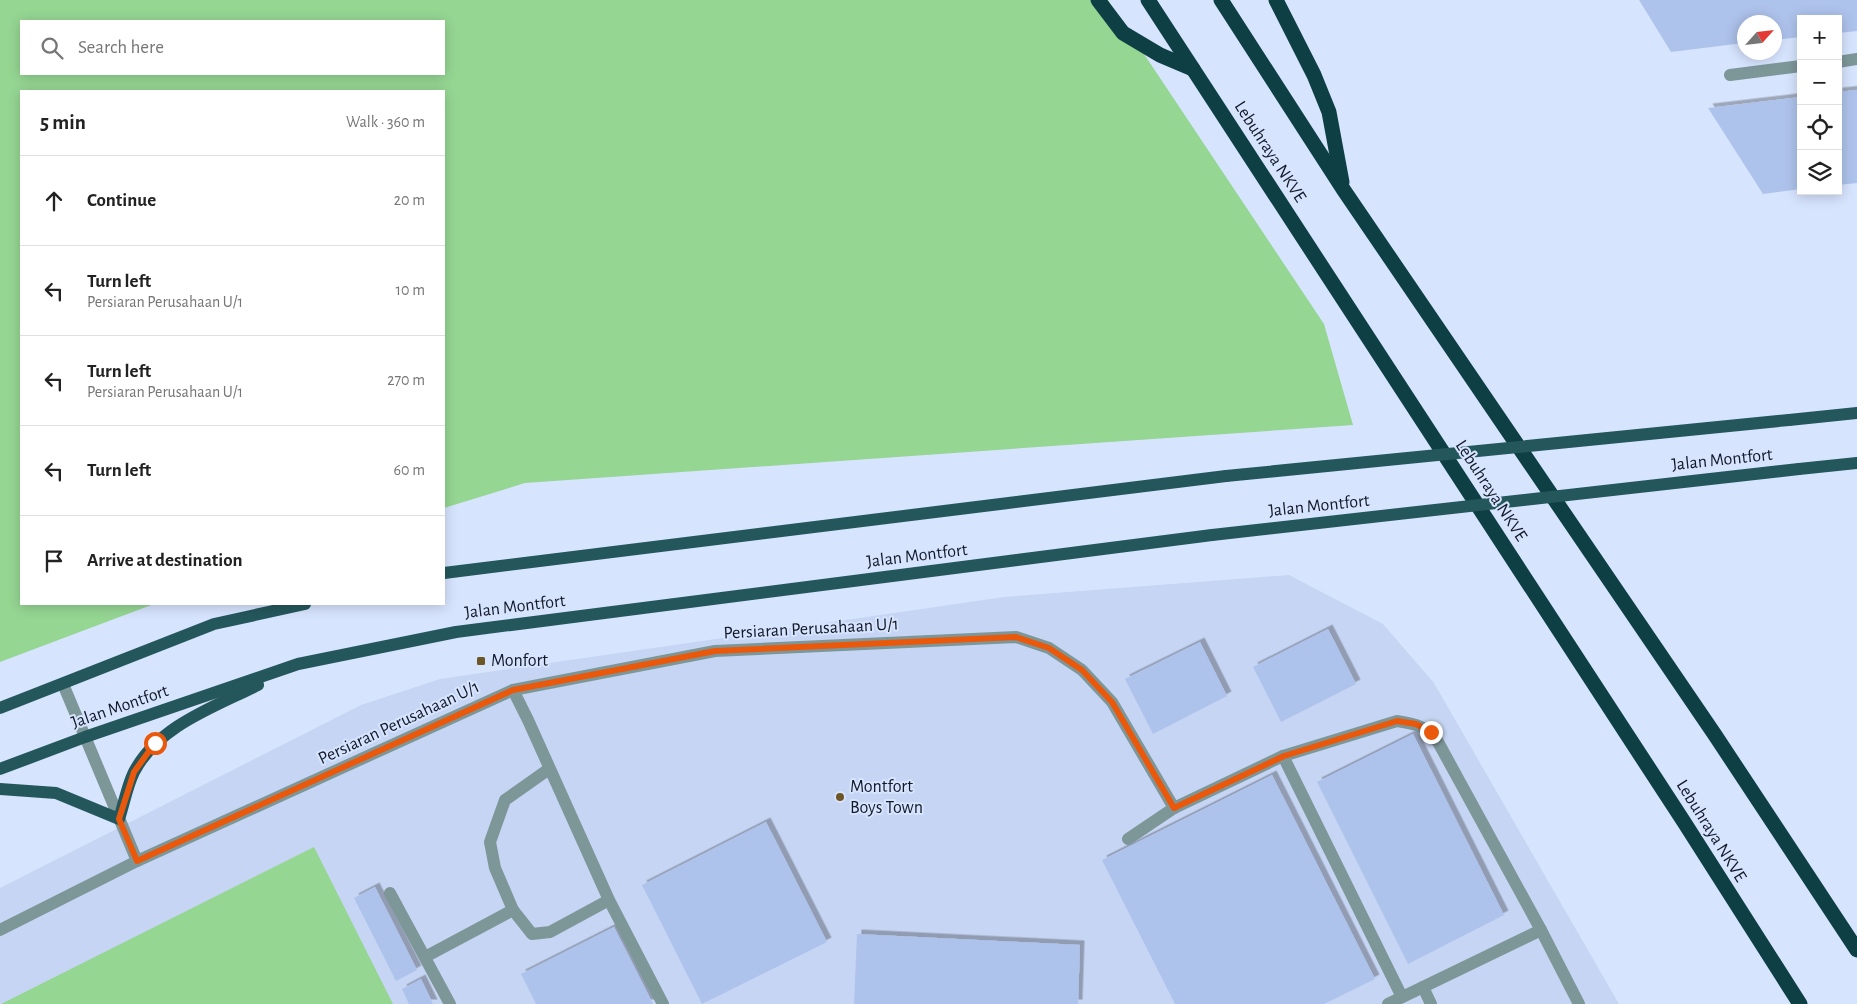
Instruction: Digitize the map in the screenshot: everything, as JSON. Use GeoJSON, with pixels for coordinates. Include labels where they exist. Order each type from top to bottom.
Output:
{"type":"FeatureCollection","features":[{"type":"Feature","properties":{"kind":"highway"},"geometry":{"type":"LineString","coordinates":[[1098,0],[1123,32],[1160,56],[1193,69]]}},
{"type":"Feature","properties":{"kind":"highway","name":"Lebuhraya NKVE"},"geometry":{"type":"LineString","coordinates":[[1148,0],[1800,1004]]}},
{"type":"Feature","properties":{"kind":"highway"},"geometry":{"type":"LineString","coordinates":[[1221,0],[1344,189],[1715,735],[1857,950]]}},
{"type":"Feature","properties":{"kind":"highway"},"geometry":{"type":"LineString","coordinates":[[1276,0],[1314,75],[1329,112],[1344,189]]}},
{"type":"Feature","properties":{"kind":"main road","name":"Jalan Montfort"},"geometry":{"type":"LineString","coordinates":[[445,573],[1226,476],[1857,413]]}},
{"type":"Feature","properties":{"kind":"main road","name":"Jalan Montfort"},"geometry":{"type":"LineString","coordinates":[[0,770],[85,737],[298,664],[456,632],[1212,536],[1857,463]]}},
{"type":"Feature","properties":{"kind":"main road"},"geometry":{"type":"LineString","coordinates":[[0,708],[214,624],[300,605]]}},
{"type":"Feature","properties":{"kind":"main road"},"geometry":{"type":"LineString","coordinates":[[0,789],[56,793],[119,819],[134,772],[155,743],[184,722],[298,664]]}},
{"type":"Feature","properties":{"kind":"street"},"geometry":{"type":"LineString","coordinates":[[1842,61],[1857,59]]}},
{"type":"Feature","properties":{"kind":"street"},"geometry":{"type":"LineString","coordinates":[[1730,75],[1797,67]]}},
{"type":"Feature","properties":{"kind":"street","name":"Persiaran Perusahaan U/1"},"geometry":{"type":"LineString","coordinates":[[0,930],[137,861],[513,690],[715,651],[1016,637],[1049,648],[1082,670],[1112,702],[1174,808]]}},
{"type":"Feature","properties":{"kind":"street"},"geometry":{"type":"LineString","coordinates":[[63,684],[137,861]]}},
{"type":"Feature","properties":{"kind":"street"},"geometry":{"type":"LineString","coordinates":[[513,690],[609,900],[662,1004]]}},
{"type":"Feature","properties":{"kind":"street"},"geometry":{"type":"LineString","coordinates":[[1128,839],[1174,808],[1284,756],[1397,721],[1416,724],[1431,732],[1438,742],[1541,930],[1579,1004]]}},
{"type":"Feature","properties":{"kind":"street"},"geometry":{"type":"LineString","coordinates":[[1284,756],[1402,997]]}},
{"type":"Feature","properties":{"kind":"street"},"geometry":{"type":"LineString","coordinates":[[550,769],[505,800],[490,842],[494,868],[513,910],[532,934],[550,932],[609,900]]}},
{"type":"Feature","properties":{"kind":"street"},"geometry":{"type":"LineString","coordinates":[[390,893],[450,1004]]}},
{"type":"Feature","properties":{"kind":"street"},"geometry":{"type":"LineString","coordinates":[[425,957],[513,910]]}},
{"type":"Feature","properties":{"kind":"street"},"geometry":{"type":"LineString","coordinates":[[1388,1004],[1541,930]]}},
{"type":"Feature","properties":{"kind":"street"},"geometry":{"type":"LineString","coordinates":[[1423,988],[1432,1004]]}},
{"type":"Feature","properties":{"kind":"shaded area","name":"Montfort Boys Town"},"geometry":{"type":"Polygon","coordinates":[[[1289,575],[1383,624],[1434,683],[1619,1004],[0,1004],[0,888],[361,705],[440,679],[1004,597],[1289,575]]]}},
{"type":"Feature","properties":{"kind":"green space"},"geometry":{"type":"Polygon","coordinates":[[[0,0],[1108,0],[1324,324],[1353,425],[525,483],[445,508],[445,90],[20,90],[20,605],[151,605],[0,662],[0,0]]]}},
{"type":"Feature","properties":{"kind":"green space"},"geometry":{"type":"Polygon","coordinates":[[[314,847],[393,1004],[1,1004],[314,847]]]}},
{"type":"Feature","properties":{"kind":"building"},"geometry":{"type":"Polygon","coordinates":[[[1639,0],[1857,0],[1857,31],[1842,33],[1842,15],[1797,15],[1797,37],[1782,39],[1782,15],[1737,15],[1737,44],[1671,52],[1639,0]]]}},
{"type":"Feature","properties":{"kind":"building"},"geometry":{"type":"Polygon","coordinates":[[[1857,90],[1857,183],[1842,185],[1842,105],[1842,92],[1857,90]]]}},
{"type":"Feature","properties":{"kind":"building"},"geometry":{"type":"Polygon","coordinates":[[[1797,97],[1797,190],[1763,194],[1708,108],[1797,97]]]}},
{"type":"Feature","properties":{"kind":"building"},"geometry":{"type":"Polygon","coordinates":[[[1328,629],[1356,684],[1281,722],[1253,667],[1328,629]]]}},
{"type":"Feature","properties":{"kind":"building"},"geometry":{"type":"Polygon","coordinates":[[[1200,642],[1227,696],[1153,734],[1125,679],[1200,642]]]}},
{"type":"Feature","properties":{"kind":"building"},"geometry":{"type":"Polygon","coordinates":[[[1413,734],[1504,915],[1408,964],[1317,782],[1413,734]]]}},
{"type":"Feature","properties":{"kind":"building"},"geometry":{"type":"Polygon","coordinates":[[[1272,775],[1375,979],[1324,1004],[1175,1004],[1102,860],[1272,775]]]}},
{"type":"Feature","properties":{"kind":"building"},"geometry":{"type":"Polygon","coordinates":[[[766,822],[827,942],[702,1004],[642,885],[766,822]]]}},
{"type":"Feature","properties":{"kind":"building"},"geometry":{"type":"Polygon","coordinates":[[[375,887],[417,970],[396,981],[354,898],[375,887]]]}},
{"type":"Feature","properties":{"kind":"building"},"geometry":{"type":"Polygon","coordinates":[[[614,927],[653,1004],[536,1004],[521,974],[614,927]]]}},
{"type":"Feature","properties":{"kind":"building"},"geometry":{"type":"Polygon","coordinates":[[[857,934],[1080,945],[1078,1004],[854,1004],[857,934]]]}},
{"type":"Feature","properties":{"kind":"building"},"geometry":{"type":"Polygon","coordinates":[[[421,979],[433,1004],[409,1004],[402,989],[421,979]]]}},
{"type":"Feature","properties":{"kind":"place","name":"Monfort"},"geometry":{"type":"Point","coordinates":[481,661]}},
{"type":"Feature","properties":{"kind":"place","name":"Montfort Boys Town"},"geometry":{"type":"Point","coordinates":[840,797]}},
{"type":"Feature","properties":{"kind":"route"},"geometry":{"type":"LineString","coordinates":[[155,743],[134,772],[119,819],[137,861],[513,690],[715,651],[1016,637],[1049,648],[1082,670],[1112,702],[1174,808],[1284,756],[1397,721],[1416,724],[1431,732]]}}]}
